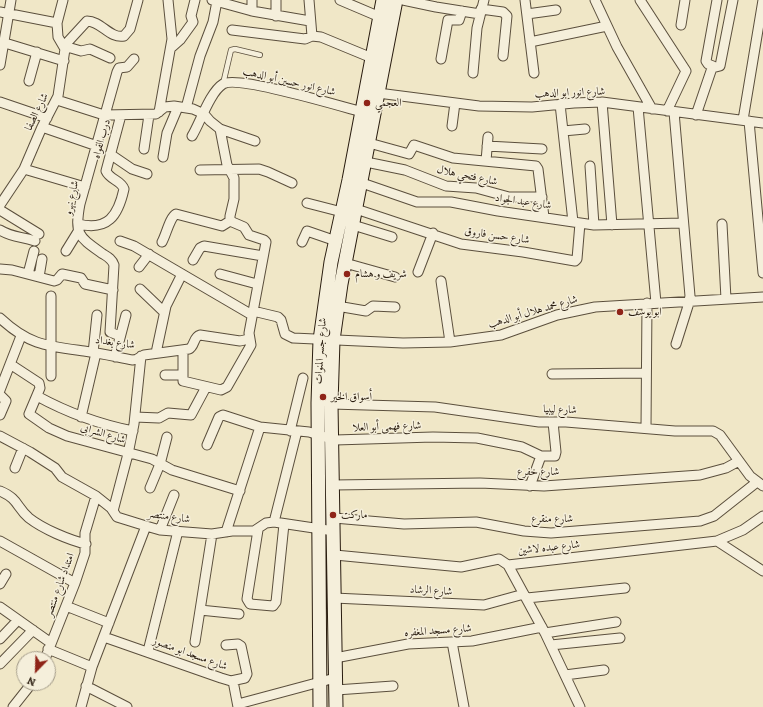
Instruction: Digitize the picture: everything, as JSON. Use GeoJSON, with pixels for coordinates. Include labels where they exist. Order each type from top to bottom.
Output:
{"type":"FeatureCollection","features":[{"type":"Feature","properties":{"kind":"street"},"geometry":{"type":"LineString","coordinates":[[0,65],[5,43],[5,13],[11,0]]}},
{"type":"Feature","properties":{"kind":"street"},"geometry":{"type":"LineString","coordinates":[[5,13],[57,23],[63,0]]}},
{"type":"Feature","properties":{"kind":"street"},"geometry":{"type":"LineString","coordinates":[[110,58],[90,49],[81,51],[64,46],[87,21],[93,22],[115,36],[124,36],[130,29],[138,0],[132,0]]}},
{"type":"Feature","properties":{"kind":"street"},"geometry":{"type":"LineString","coordinates":[[159,112],[171,48],[172,30],[168,0]]}},
{"type":"Feature","properties":{"kind":"street"},"geometry":{"type":"LineString","coordinates":[[171,48],[180,40],[193,22],[191,16],[195,0]]}},
{"type":"Feature","properties":{"kind":"street"},"geometry":{"type":"LineString","coordinates":[[252,0],[252,11]]}},
{"type":"Feature","properties":{"kind":"street"},"geometry":{"type":"LineString","coordinates":[[276,0],[276,16]]}},
{"type":"Feature","properties":{"kind":"street"},"geometry":{"type":"LineString","coordinates":[[309,0],[312,36]]}},
{"type":"Feature","properties":{"kind":"street"},"geometry":{"type":"LineString","coordinates":[[340,0],[380,17]]}},
{"type":"Feature","properties":{"kind":"street","name":"شارع جسر المنوات"},"geometry":{"type":"LineString","coordinates":[[336,707],[334,598],[335,555],[331,404],[326,295],[384,0]]}},
{"type":"Feature","properties":{"kind":"street","name":"شارع جسر المنوات"},"geometry":{"type":"LineString","coordinates":[[320,707],[318,371],[337,306],[362,183],[396,0]]}},
{"type":"Feature","properties":{"kind":"street"},"geometry":{"type":"LineString","coordinates":[[403,0],[422,2],[462,11],[481,8],[503,12],[507,16],[503,56]]}},
{"type":"Feature","properties":{"kind":"street"},"geometry":{"type":"LineString","coordinates":[[525,0],[534,73]]}},
{"type":"Feature","properties":{"kind":"street"},"geometry":{"type":"LineString","coordinates":[[595,0],[607,26],[652,109]]}},
{"type":"Feature","properties":{"kind":"street"},"geometry":{"type":"LineString","coordinates":[[640,0],[686,71],[670,111],[683,223],[689,301],[676,344]]}},
{"type":"Feature","properties":{"kind":"street"},"geometry":{"type":"LineString","coordinates":[[681,25],[685,0]]}},
{"type":"Feature","properties":{"kind":"street"},"geometry":{"type":"LineString","coordinates":[[717,0],[706,61],[708,64],[718,67],[720,65],[733,0]]}},
{"type":"Feature","properties":{"kind":"street"},"geometry":{"type":"LineString","coordinates":[[762,0],[746,121],[763,273]]}},
{"type":"Feature","properties":{"kind":"street"},"geometry":{"type":"LineString","coordinates":[[163,157],[168,133],[182,107],[213,22],[214,1],[276,16],[310,21]]}},
{"type":"Feature","properties":{"kind":"street"},"geometry":{"type":"LineString","coordinates":[[473,73],[481,8]]}},
{"type":"Feature","properties":{"kind":"street"},"geometry":{"type":"LineString","coordinates":[[527,14],[556,10]]}},
{"type":"Feature","properties":{"kind":"street"},"geometry":{"type":"LineString","coordinates":[[440,59],[448,20],[460,19],[462,11]]}},
{"type":"Feature","properties":{"kind":"street","name":"شارع الصفا"},"geometry":{"type":"LineString","coordinates":[[0,205],[24,169],[46,118],[57,100],[64,61],[64,46],[58,37],[57,23]]}},
{"type":"Feature","properties":{"kind":"street"},"geometry":{"type":"LineString","coordinates":[[530,42],[607,26]]}},
{"type":"Feature","properties":{"kind":"street"},"geometry":{"type":"LineString","coordinates":[[232,30],[305,39],[312,36],[330,40],[372,58]]}},
{"type":"Feature","properties":{"kind":"street"},"geometry":{"type":"LineString","coordinates":[[5,43],[64,61]]}},
{"type":"Feature","properties":{"kind":"street"},"geometry":{"type":"LineString","coordinates":[[29,81],[37,52]]}},
{"type":"Feature","properties":{"kind":"street","name":"شارع نهرو"},"geometry":{"type":"LineString","coordinates":[[120,336],[110,332],[114,270],[112,261],[83,240],[78,227],[79,210],[117,70],[119,68],[127,67],[134,58]]}},
{"type":"Feature","properties":{"kind":"street"},"geometry":{"type":"LineString","coordinates":[[696,115],[713,66]]}},
{"type":"Feature","properties":{"kind":"street","name":"شارع انور حسين أبو الدهب"},"geometry":{"type":"LineString","coordinates":[[223,84],[238,82],[274,89],[362,112]]}},
{"type":"Feature","properties":{"kind":"street"},"geometry":{"type":"LineString","coordinates":[[192,136],[212,96],[223,84]]}},
{"type":"Feature","properties":{"kind":"street","name":"شارع انور ابو الدهب"},"geometry":{"type":"LineString","coordinates":[[378,93],[455,103],[506,107],[602,102],[763,123]]}},
{"type":"Feature","properties":{"kind":"street"},"geometry":{"type":"LineString","coordinates":[[57,100],[104,115],[149,115],[159,112],[165,107],[182,107],[204,114],[220,129],[255,141]]}},
{"type":"Feature","properties":{"kind":"street"},"geometry":{"type":"LineString","coordinates":[[0,102],[46,118]]}},
{"type":"Feature","properties":{"kind":"street"},"geometry":{"type":"LineString","coordinates":[[602,102],[612,225]]}},
{"type":"Feature","properties":{"kind":"street"},"geometry":{"type":"LineString","coordinates":[[452,126],[455,103]]}},
{"type":"Feature","properties":{"kind":"street"},"geometry":{"type":"LineString","coordinates":[[560,104],[577,222]]}},
{"type":"Feature","properties":{"kind":"street"},"geometry":{"type":"LineString","coordinates":[[638,107],[649,224],[651,303],[646,373],[646,428]]}},
{"type":"Feature","properties":{"kind":"street","name":"درب الفواه"},"geometry":{"type":"LineString","coordinates":[[78,227],[99,225],[109,221],[114,216],[124,189],[123,184],[107,173],[106,168],[121,115]]}},
{"type":"Feature","properties":{"kind":"street"},"geometry":{"type":"LineString","coordinates":[[144,149],[149,115]]}},
{"type":"Feature","properties":{"kind":"street"},"geometry":{"type":"LineString","coordinates":[[42,127],[97,146]]}},
{"type":"Feature","properties":{"kind":"street"},"geometry":{"type":"LineString","coordinates":[[220,129],[227,165],[233,174],[234,199],[230,221]]}},
{"type":"Feature","properties":{"kind":"street"},"geometry":{"type":"LineString","coordinates":[[563,131],[585,129]]}},
{"type":"Feature","properties":{"kind":"street"},"geometry":{"type":"LineString","coordinates":[[486,161],[487,141],[542,149]]}},
{"type":"Feature","properties":{"kind":"street"},"geometry":{"type":"LineString","coordinates":[[369,143],[409,154],[415,145],[453,158],[536,166],[538,169],[544,217]]}},
{"type":"Feature","properties":{"kind":"street"},"geometry":{"type":"LineString","coordinates":[[110,154],[132,169],[147,174]]}},
{"type":"Feature","properties":{"kind":"street","name":"شارع فتحي هلال"},"geometry":{"type":"LineString","coordinates":[[366,162],[409,172],[446,186],[476,188],[509,197],[542,197]]}},
{"type":"Feature","properties":{"kind":"street"},"geometry":{"type":"LineString","coordinates":[[590,166],[594,224]]}},
{"type":"Feature","properties":{"kind":"street"},"geometry":{"type":"LineString","coordinates":[[24,169],[85,187]]}},
{"type":"Feature","properties":{"kind":"street"},"geometry":{"type":"LineString","coordinates":[[200,170],[259,169],[292,183]]}},
{"type":"Feature","properties":{"kind":"street","name":"شارع عبد الجواد"},"geometry":{"type":"LineString","coordinates":[[362,183],[417,202],[451,202],[498,211],[577,222],[612,225],[683,223]]}},
{"type":"Feature","properties":{"kind":"street"},"geometry":{"type":"LineString","coordinates":[[307,203],[342,212]]}},
{"type":"Feature","properties":{"kind":"street","name":"شارع حسن فاروق"},"geometry":{"type":"LineString","coordinates":[[356,209],[433,233],[461,244],[523,252],[575,261],[577,260],[577,222]]}},
{"type":"Feature","properties":{"kind":"street"},"geometry":{"type":"LineString","coordinates":[[0,210],[37,238],[11,236],[0,230]]}},
{"type":"Feature","properties":{"kind":"street"},"geometry":{"type":"LineString","coordinates":[[162,242],[172,218],[176,214],[222,226],[230,221]]}},
{"type":"Feature","properties":{"kind":"street"},"geometry":{"type":"LineString","coordinates":[[230,221],[244,226],[249,235],[265,240],[249,333],[249,339],[251,342],[250,349],[226,388],[221,390],[185,382],[183,375],[183,350],[191,348],[196,338],[200,335],[235,341],[249,339]]}},
{"type":"Feature","properties":{"kind":"street"},"geometry":{"type":"LineString","coordinates":[[722,224],[726,299]]}},
{"type":"Feature","properties":{"kind":"street"},"geometry":{"type":"LineString","coordinates":[[353,225],[392,237]]}},
{"type":"Feature","properties":{"kind":"street"},"geometry":{"type":"LineString","coordinates":[[66,251],[78,227]]}},
{"type":"Feature","properties":{"kind":"street"},"geometry":{"type":"LineString","coordinates":[[302,242],[307,230],[336,241]]}},
{"type":"Feature","properties":{"kind":"street"},"geometry":{"type":"LineString","coordinates":[[418,272],[433,233]]}},
{"type":"Feature","properties":{"kind":"street"},"geometry":{"type":"LineString","coordinates":[[120,241],[131,244],[253,313],[278,316],[281,320],[285,334],[288,336],[327,340]]}},
{"type":"Feature","properties":{"kind":"street"},"geometry":{"type":"LineString","coordinates":[[194,260],[201,247],[204,246],[263,256]]}},
{"type":"Feature","properties":{"kind":"street"},"geometry":{"type":"LineString","coordinates":[[28,274],[34,251]]}},
{"type":"Feature","properties":{"kind":"street"},"geometry":{"type":"LineString","coordinates":[[139,267],[149,254]]}},
{"type":"Feature","properties":{"kind":"street"},"geometry":{"type":"LineString","coordinates":[[39,277],[42,258]]}},
{"type":"Feature","properties":{"kind":"street"},"geometry":{"type":"LineString","coordinates":[[345,262],[395,277]]}},
{"type":"Feature","properties":{"kind":"street"},"geometry":{"type":"LineString","coordinates":[[0,269],[54,281],[57,280],[62,274],[70,274],[82,278],[85,284],[113,290]]}},
{"type":"Feature","properties":{"kind":"street"},"geometry":{"type":"LineString","coordinates":[[156,353],[164,312],[182,274]]}},
{"type":"Feature","properties":{"kind":"street"},"geometry":{"type":"LineString","coordinates":[[220,274],[257,284]]}},
{"type":"Feature","properties":{"kind":"street"},"geometry":{"type":"LineString","coordinates":[[441,281],[450,342]]}},
{"type":"Feature","properties":{"kind":"street"},"geometry":{"type":"LineString","coordinates":[[140,289],[164,312]]}},
{"type":"Feature","properties":{"kind":"street"},"geometry":{"type":"LineString","coordinates":[[51,296],[51,376]]}},
{"type":"Feature","properties":{"kind":"street","name":"شارع محمد هلال أبو الدهب"},"geometry":{"type":"LineString","coordinates":[[327,340],[403,343],[450,342],[501,335],[564,313],[595,307],[763,297]]}},
{"type":"Feature","properties":{"kind":"street"},"geometry":{"type":"LineString","coordinates":[[337,306],[366,311],[373,306],[395,307]]}},
{"type":"Feature","properties":{"kind":"street"},"geometry":{"type":"LineString","coordinates":[[81,417],[94,353],[97,315]]}},
{"type":"Feature","properties":{"kind":"street"},"geometry":{"type":"LineString","coordinates":[[115,357],[126,315]]}},
{"type":"Feature","properties":{"kind":"street","name":"شارع بغداد"},"geometry":{"type":"LineString","coordinates":[[0,318],[27,340],[52,347],[136,360],[141,356],[183,350]]}},
{"type":"Feature","properties":{"kind":"street"},"geometry":{"type":"LineString","coordinates":[[0,415],[6,401],[0,394],[21,336]]}},
{"type":"Feature","properties":{"kind":"street"},"geometry":{"type":"LineString","coordinates":[[112,512],[133,431],[141,356]]}},
{"type":"Feature","properties":{"kind":"street","name":"شارع الشرابى"},"geometry":{"type":"LineString","coordinates":[[10,364],[39,383],[40,388],[30,411],[32,417],[67,436],[128,454],[152,459],[172,470],[240,491]]}},
{"type":"Feature","properties":{"kind":"street"},"geometry":{"type":"LineString","coordinates":[[552,374],[646,373]]}},
{"type":"Feature","properties":{"kind":"street"},"geometry":{"type":"LineString","coordinates":[[166,374],[183,375]]}},
{"type":"Feature","properties":{"kind":"street"},"geometry":{"type":"LineString","coordinates":[[303,378],[274,522],[319,529],[334,524]]}},
{"type":"Feature","properties":{"kind":"street"},"geometry":{"type":"LineString","coordinates":[[135,417],[159,418],[168,413],[190,415],[206,387]]}},
{"type":"Feature","properties":{"kind":"street"},"geometry":{"type":"LineString","coordinates":[[37,396],[81,417],[133,431]]}},
{"type":"Feature","properties":{"kind":"street","name":"شارع ليبيا"},"geometry":{"type":"LineString","coordinates":[[331,404],[435,407],[526,420],[717,432],[750,476],[760,484]]}},
{"type":"Feature","properties":{"kind":"street","name":"شارع فهمى أبو العلا"},"geometry":{"type":"LineString","coordinates":[[207,445],[221,415],[260,427],[319,434],[332,439],[433,437],[477,438],[522,447],[541,456]]}},
{"type":"Feature","properties":{"kind":"street"},"geometry":{"type":"LineString","coordinates":[[530,486],[541,456],[551,457],[556,454],[553,422]]}},
{"type":"Feature","properties":{"kind":"street"},"geometry":{"type":"LineString","coordinates":[[226,532],[260,427]]}},
{"type":"Feature","properties":{"kind":"street","name":"شارع منتصر"},"geometry":{"type":"LineString","coordinates":[[1,436],[55,468],[62,477],[96,496],[117,517],[160,530],[212,534],[258,530],[266,523],[274,522]]}},
{"type":"Feature","properties":{"kind":"street"},"geometry":{"type":"LineString","coordinates":[[150,488],[160,464],[167,437]]}},
{"type":"Feature","properties":{"kind":"street"},"geometry":{"type":"LineString","coordinates":[[14,468],[23,448]]}},
{"type":"Feature","properties":{"kind":"street","name":"شارع خفرع"},"geometry":{"type":"LineString","coordinates":[[333,485],[480,483],[530,486],[700,475],[726,468],[739,461]]}},
{"type":"Feature","properties":{"kind":"street","name":"شارع منقرع"},"geometry":{"type":"LineString","coordinates":[[334,524],[476,522],[524,531],[551,533],[700,521],[714,516],[760,484]]}},
{"type":"Feature","properties":{"kind":"street"},"geometry":{"type":"LineString","coordinates":[[0,491],[13,497],[31,520],[70,539],[86,544]]}},
{"type":"Feature","properties":{"kind":"street"},"geometry":{"type":"LineString","coordinates":[[160,530],[174,495]]}},
{"type":"Feature","properties":{"kind":"street","name":"امتداد شارع منتصر"},"geometry":{"type":"LineString","coordinates":[[48,651],[75,583],[86,544],[86,529],[96,496]]}},
{"type":"Feature","properties":{"kind":"street","name":"شارع عبده لاشين"},"geometry":{"type":"LineString","coordinates":[[335,555],[461,567],[499,559],[508,565],[717,541],[743,530],[763,516]]}},
{"type":"Feature","properties":{"kind":"street"},"geometry":{"type":"LineString","coordinates":[[258,530],[246,599],[250,604],[273,606],[276,602],[284,524]]}},
{"type":"Feature","properties":{"kind":"street"},"geometry":{"type":"LineString","coordinates":[[81,707],[92,667],[146,526]]}},
{"type":"Feature","properties":{"kind":"street"},"geometry":{"type":"LineString","coordinates":[[148,652],[178,531]]}},
{"type":"Feature","properties":{"kind":"street"},"geometry":{"type":"LineString","coordinates":[[195,642],[212,534]]}},
{"type":"Feature","properties":{"kind":"street"},"geometry":{"type":"LineString","coordinates":[[0,541],[75,583]]}},
{"type":"Feature","properties":{"kind":"street"},"geometry":{"type":"LineString","coordinates":[[717,541],[763,571]]}},
{"type":"Feature","properties":{"kind":"street"},"geometry":{"type":"LineString","coordinates":[[508,565],[544,630],[580,707]]}},
{"type":"Feature","properties":{"kind":"street"},"geometry":{"type":"LineString","coordinates":[[0,583],[6,574]]}},
{"type":"Feature","properties":{"kind":"street","name":"شارع الرشاد"},"geometry":{"type":"LineString","coordinates":[[334,598],[484,605],[526,596],[625,588]]}},
{"type":"Feature","properties":{"kind":"street"},"geometry":{"type":"LineString","coordinates":[[66,606],[109,623]]}},
{"type":"Feature","properties":{"kind":"street"},"geometry":{"type":"LineString","coordinates":[[0,607],[33,630],[50,646],[92,667]]}},
{"type":"Feature","properties":{"kind":"street"},"geometry":{"type":"LineString","coordinates":[[200,610],[239,614]]}},
{"type":"Feature","properties":{"kind":"street"},"geometry":{"type":"LineString","coordinates":[[0,639],[18,620]]}},
{"type":"Feature","properties":{"kind":"street","name":"شارع مسجد المغفره"},"geometry":{"type":"LineString","coordinates":[[335,658],[408,644],[481,639],[616,622]]}},
{"type":"Feature","properties":{"kind":"street"},"geometry":{"type":"LineString","coordinates":[[0,664],[33,630]]}},
{"type":"Feature","properties":{"kind":"street","name":"شارع مسجد ابو منصور"},"geometry":{"type":"LineString","coordinates":[[104,637],[221,678],[233,681],[244,678],[246,675],[242,648],[238,644],[226,645]]}},
{"type":"Feature","properties":{"kind":"street"},"geometry":{"type":"LineString","coordinates":[[551,645],[620,638]]}},
{"type":"Feature","properties":{"kind":"street"},"geometry":{"type":"LineString","coordinates":[[452,642],[464,707]]}},
{"type":"Feature","properties":{"kind":"street"},"geometry":{"type":"LineString","coordinates":[[565,675],[604,670]]}},
{"type":"Feature","properties":{"kind":"street"},"geometry":{"type":"LineString","coordinates":[[233,681],[238,706],[320,683],[393,686]]}},
{"type":"Feature","properties":{"kind":"street"},"geometry":{"type":"LineString","coordinates":[[86,686],[127,707]]}},
{"type":"Feature","properties":{"kind":"street"},"geometry":{"type":"LineString","coordinates":[[13,707],[26,691]]}},
{"type":"Feature","properties":{"kind":"lane"},"geometry":{"type":"LineString","coordinates":[[223,84],[231,50],[235,49],[260,56]]}},
{"type":"Feature","properties":{"kind":"place","name":"العجمي"},"geometry":{"type":"Point","coordinates":[367,103]}},
{"type":"Feature","properties":{"kind":"place","name":"شريف و هشام"},"geometry":{"type":"Point","coordinates":[347,274]}},
{"type":"Feature","properties":{"kind":"place","name":"ابو يوسف"},"geometry":{"type":"Point","coordinates":[620,312]}},
{"type":"Feature","properties":{"kind":"place","name":"أسواق الخير"},"geometry":{"type":"Point","coordinates":[323,397]}},
{"type":"Feature","properties":{"kind":"place","name":"ماركت"},"geometry":{"type":"Point","coordinates":[333,515]}}]}
